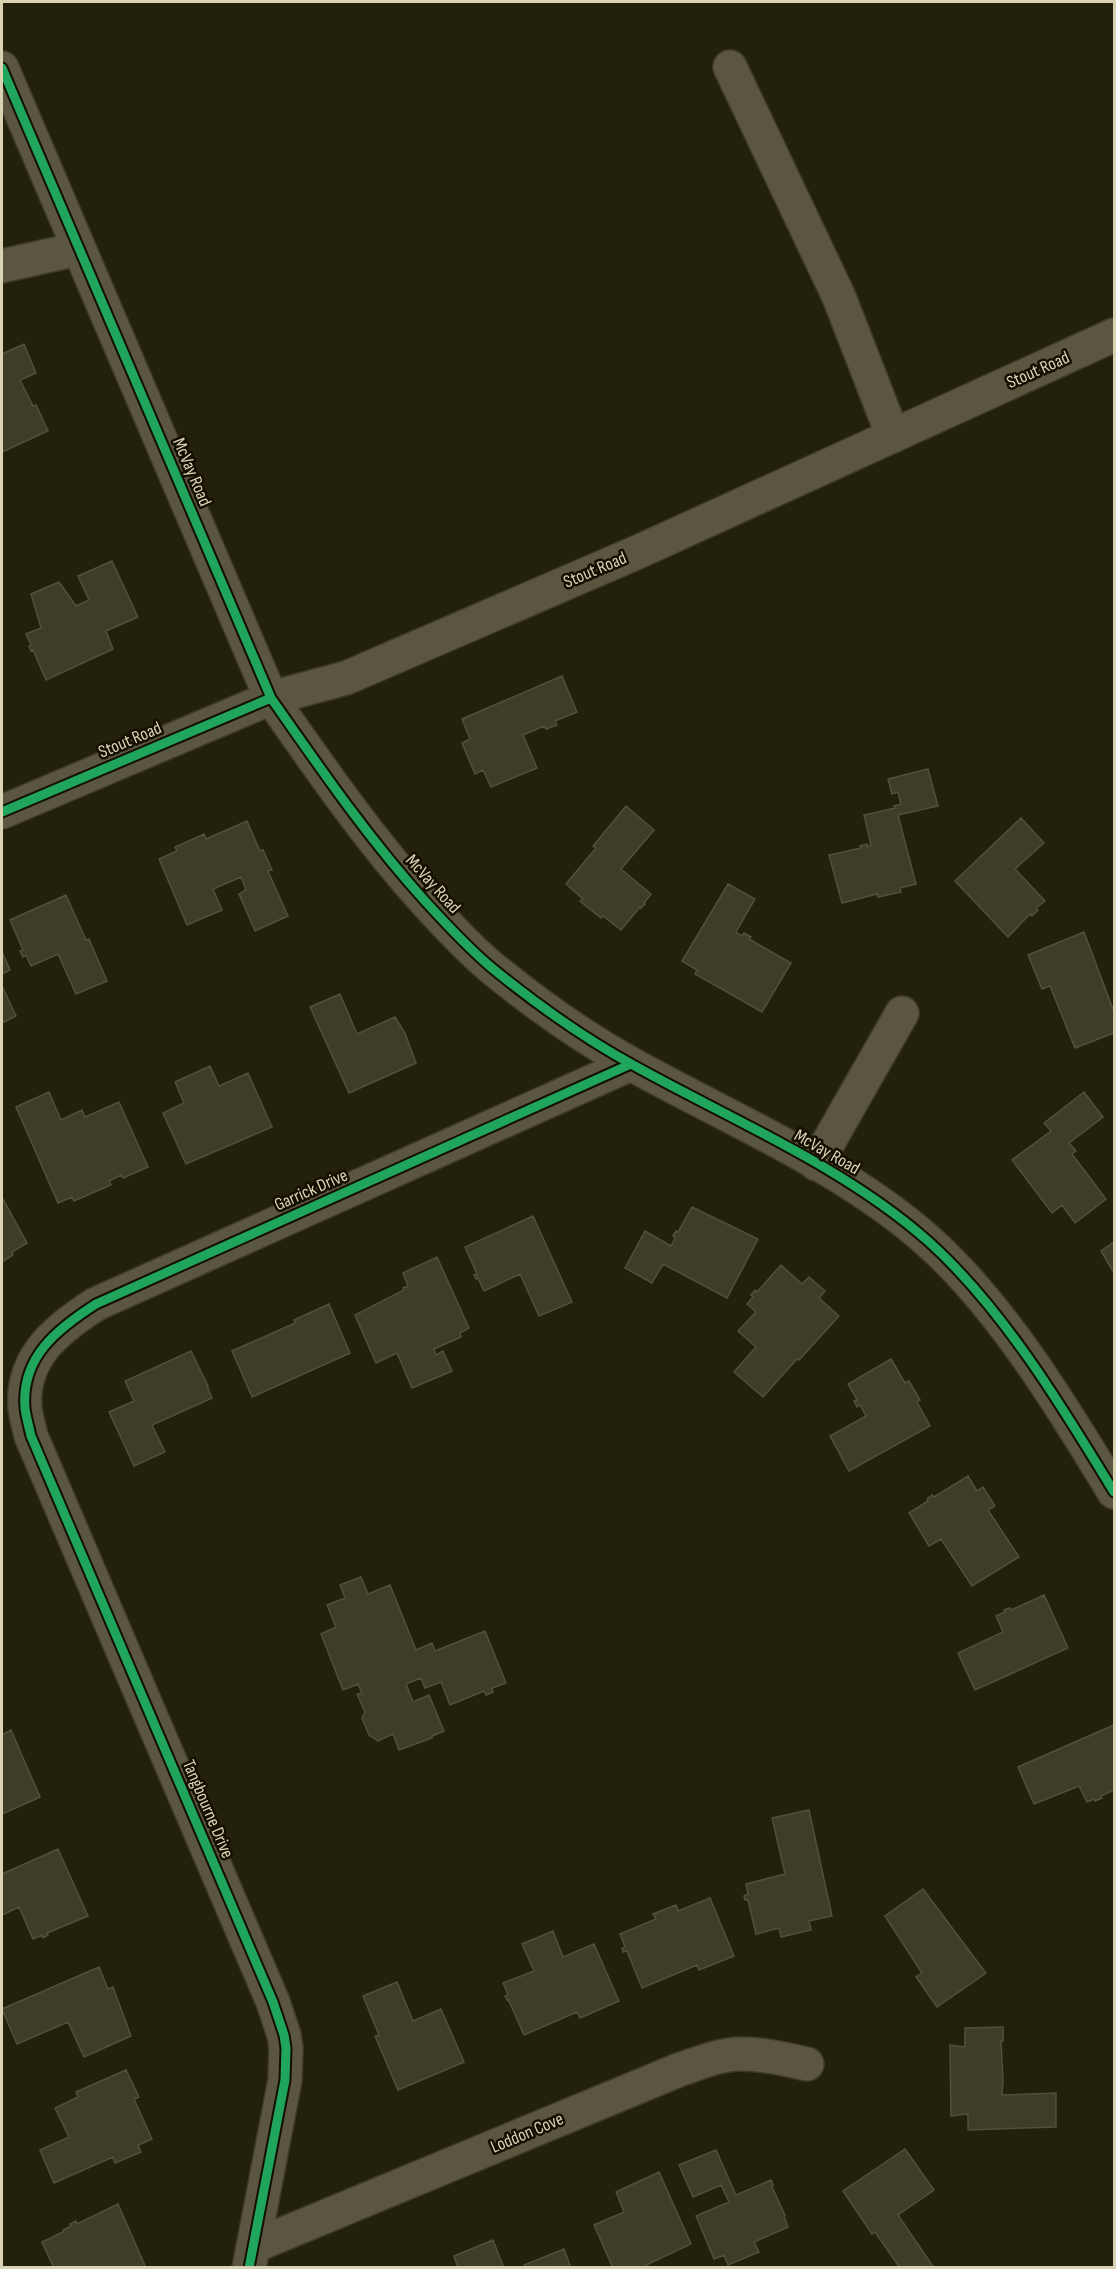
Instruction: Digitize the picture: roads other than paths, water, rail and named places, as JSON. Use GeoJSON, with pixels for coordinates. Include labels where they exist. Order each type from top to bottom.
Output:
{"type":"FeatureCollection","features":[{"type":"Feature","properties":{"kind":"street"},"geometry":{"type":"LineString","coordinates":[[730,67],[839,297],[893,436]]}},
{"type":"Feature","properties":{"kind":"street","name":"McVay Road"},"geometry":{"type":"LineString","coordinates":[[2,68],[271,698],[331,784],[394,866],[443,921],[490,966],[579,1032],[631,1064],[816,1164],[874,1199],[927,1240],[963,1276],[999,1318],[1114,1492]]}},
{"type":"Feature","properties":{"kind":"street"},"geometry":{"type":"LineString","coordinates":[[2,266],[78,249]]}},
{"type":"Feature","properties":{"kind":"street","name":"Stout Road"},"geometry":{"type":"LineString","coordinates":[[2,812],[271,698],[346,678],[640,551],[1114,335]]}},
{"type":"Feature","properties":{"kind":"street"},"geometry":{"type":"LineString","coordinates":[[816,1164],[902,1013]]}},
{"type":"Feature","properties":{"kind":"street","name":"Garrick Drive"},"geometry":{"type":"LineString","coordinates":[[29,1375],[42,1347],[66,1323],[96,1304],[631,1064]]}},
{"type":"Feature","properties":{"kind":"street","name":"Tangbourne Drive"},"geometry":{"type":"LineString","coordinates":[[29,1375],[25,1407],[31,1436],[281,2023],[286,2048],[285,2080],[251,2257]]}},
{"type":"Feature","properties":{"kind":"street","name":"Loddon Cove"},"geometry":{"type":"LineString","coordinates":[[251,2257],[681,2069],[712,2058],[740,2054],[769,2056],[807,2064]]}}]}
